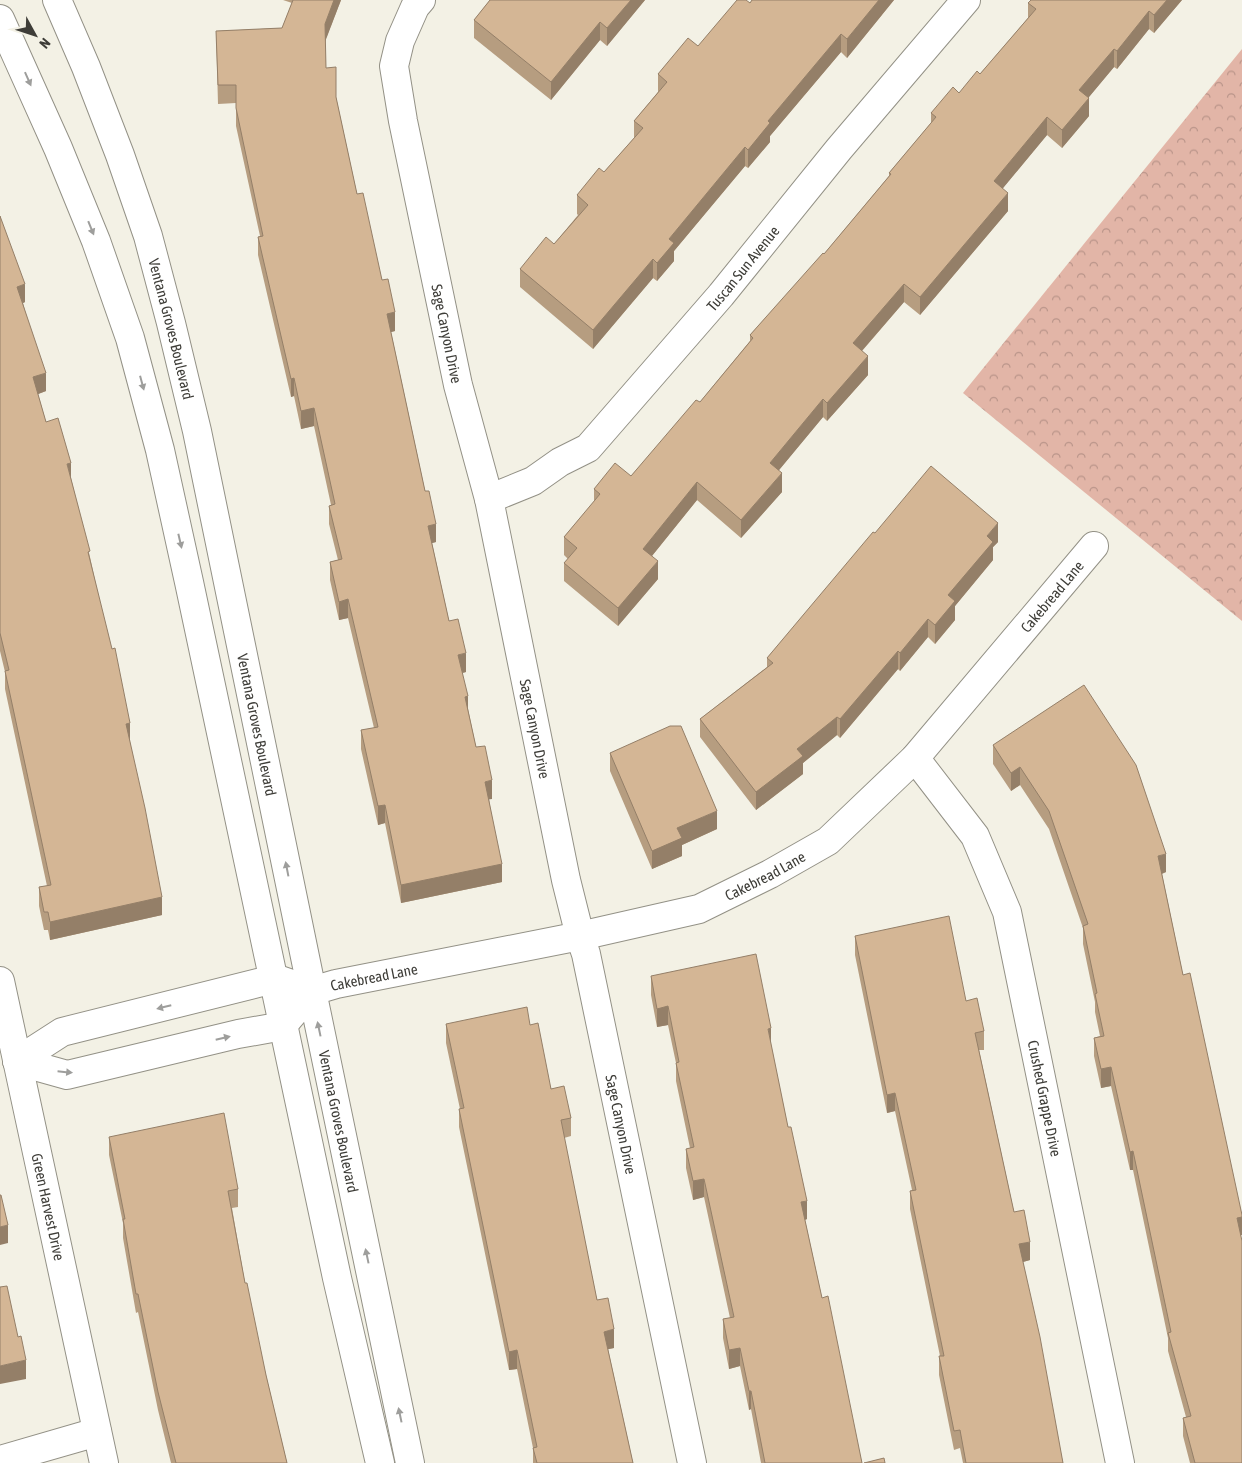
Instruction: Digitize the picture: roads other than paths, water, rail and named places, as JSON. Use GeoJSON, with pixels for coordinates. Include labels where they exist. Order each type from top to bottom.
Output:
{"type":"FeatureCollection","features":[{"type":"Feature","properties":{"kind":"street","name":"Ventana Groves Boulevard"},"geometry":{"type":"LineString","coordinates":[[57,0],[86,67],[120,156],[148,236],[171,323],[197,431],[410,1463]]}},
{"type":"Feature","properties":{"kind":"street","name":"Sage Canyon Drive"},"geometry":{"type":"LineString","coordinates":[[420,0],[400,41],[394,66],[403,121],[458,385],[489,500],[566,880],[588,964],[692,1463]]}},
{"type":"Feature","properties":{"kind":"street","name":"Tuscan Sun Avenue"},"geometry":{"type":"LineString","coordinates":[[489,500],[534,481],[560,462],[588,448],[721,295],[839,149],[966,0]]}},
{"type":"Feature","properties":{"kind":"street"},"geometry":{"type":"LineString","coordinates":[[0,19],[58,148],[96,240],[130,338],[160,450],[337,1278],[380,1463]]}},
{"type":"Feature","properties":{"kind":"street","name":"Cakebread Lane"},"geometry":{"type":"LineString","coordinates":[[283,1025],[312,991],[336,984],[580,936],[699,909],[770,874],[828,841],[915,758],[1094,546]]}},
{"type":"Feature","properties":{"kind":"street","name":"Crushed Grappe Drive"},"geometry":{"type":"LineString","coordinates":[[915,758],[975,836],[1007,912],[1120,1463]]}},
{"type":"Feature","properties":{"kind":"street","name":"Cakebread Lane"},"geometry":{"type":"LineString","coordinates":[[274,978],[312,991]]}},
{"type":"Feature","properties":{"kind":"street"},"geometry":{"type":"LineString","coordinates":[[17,1061],[62,1032],[274,978]]}},
{"type":"Feature","properties":{"kind":"street","name":"Green Harvest Drive"},"geometry":{"type":"LineString","coordinates":[[0,981],[104,1463]]}},
{"type":"Feature","properties":{"kind":"street"},"geometry":{"type":"LineString","coordinates":[[17,1061],[68,1075],[283,1025]]}},
{"type":"Feature","properties":{"kind":"street"},"geometry":{"type":"LineString","coordinates":[[0,1460],[97,1432]]}}]}
